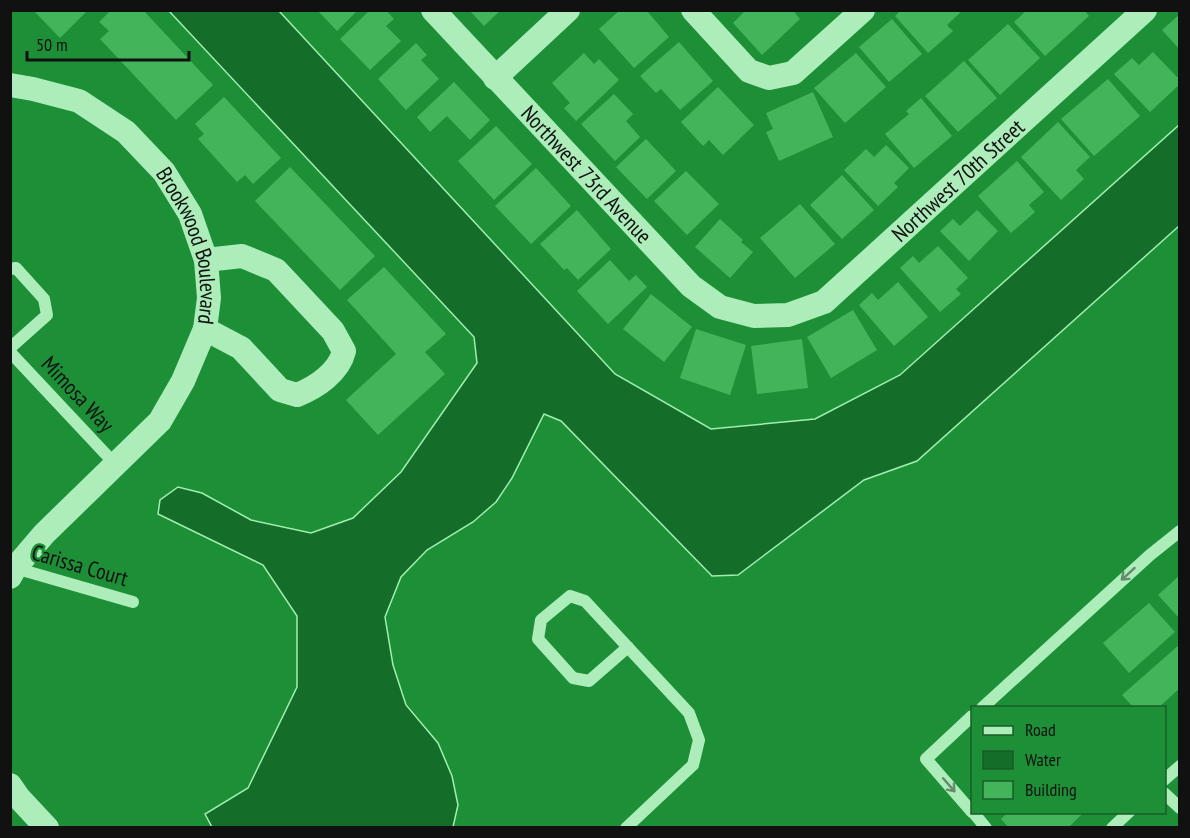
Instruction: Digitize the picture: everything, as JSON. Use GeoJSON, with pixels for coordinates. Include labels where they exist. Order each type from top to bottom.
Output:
{"type":"FeatureCollection","features":[{"type":"Feature","properties":{"kind":"street","name":"Northwest 73rd Avenue"},"geometry":{"type":"LineString","coordinates":[[432,10],[692,286],[720,307],[754,316]]}},
{"type":"Feature","properties":{"kind":"street"},"geometry":{"type":"LineString","coordinates":[[495,78],[568,10]]}},
{"type":"Feature","properties":{"kind":"street"},"geometry":{"type":"LineString","coordinates":[[693,10],[749,71],[769,78],[793,73],[863,10]]}},
{"type":"Feature","properties":{"kind":"street","name":"Northwest 70th Street"},"geometry":{"type":"LineString","coordinates":[[754,316],[788,315],[824,302],[1145,10]]}},
{"type":"Feature","properties":{"kind":"street","name":"Brookwood Boulevard"},"geometry":{"type":"LineString","coordinates":[[10,85],[79,101],[126,132],[164,172],[190,214],[206,260],[209,298],[205,329],[183,381],[160,421],[44,534],[13,572]]}},
{"type":"Feature","properties":{"kind":"street"},"geometry":{"type":"LineString","coordinates":[[205,329],[241,348],[280,390],[297,395],[312,389],[341,363],[344,351],[333,331],[276,270],[242,256],[206,260]]}},
{"type":"Feature","properties":{"kind":"street"},"geometry":{"type":"LineString","coordinates":[[10,785],[47,828]]}},
{"type":"Feature","properties":{"kind":"lane","name":"Mimosa Way"},"geometry":{"type":"LineString","coordinates":[[10,269],[16,268],[44,299],[46,315],[10,350],[115,464]]}},
{"type":"Feature","properties":{"kind":"lane"},"geometry":{"type":"LineString","coordinates":[[984,706],[1179,531]]}},
{"type":"Feature","properties":{"kind":"lane","name":"Carissa Court"},"geometry":{"type":"LineString","coordinates":[[13,572],[133,602]]}},
{"type":"Feature","properties":{"kind":"lane"},"geometry":{"type":"LineString","coordinates":[[626,828],[693,765],[699,740],[689,713],[628,647],[585,601],[570,596],[541,620],[538,639],[573,678],[589,681],[628,647]]}},
{"type":"Feature","properties":{"kind":"lane"},"geometry":{"type":"LineString","coordinates":[[971,717],[926,759],[971,810]]}},
{"type":"Feature","properties":{"kind":"lane"},"geometry":{"type":"LineString","coordinates":[[1166,778],[1179,766]]}},
{"type":"Feature","properties":{"kind":"lane"},"geometry":{"type":"LineString","coordinates":[[1166,795],[1179,808]]}},
{"type":"Feature","properties":{"kind":"lane"},"geometry":{"type":"LineString","coordinates":[[975,814],[986,828]]}},
{"type":"Feature","properties":{"kind":"lane"},"geometry":{"type":"LineString","coordinates":[[1112,828],[1127,814]]}},
{"type":"Feature","properties":{"kind":"water"},"geometry":{"type":"Polygon","coordinates":[[[169,11],[279,11],[615,374],[711,429],[815,419],[900,375],[1179,125],[1179,226],[917,461],[864,480],[738,575],[712,576],[561,421],[544,414],[512,478],[496,502],[473,522],[427,550],[401,577],[385,617],[393,665],[406,705],[438,743],[452,776],[458,805],[453,827],[212,827],[205,814],[248,788],[297,687],[297,616],[263,565],[158,514],[160,500],[178,487],[202,493],[251,520],[311,533],[353,518],[401,472],[477,363],[474,337],[169,11]]]}},
{"type":"Feature","properties":{"kind":"building"},"geometry":{"type":"Polygon","coordinates":[[[33,10],[88,10],[60,38],[33,10]]]}},
{"type":"Feature","properties":{"kind":"building"},"geometry":{"type":"Polygon","coordinates":[[[111,10],[143,10],[213,85],[176,120],[100,39],[109,31],[99,22],[111,10]]]}},
{"type":"Feature","properties":{"kind":"building"},"geometry":{"type":"Polygon","coordinates":[[[317,10],[358,10],[337,31],[317,10]]]}},
{"type":"Feature","properties":{"kind":"building"},"geometry":{"type":"Polygon","coordinates":[[[370,10],[386,10],[394,19],[386,26],[401,41],[370,70],[340,39],[370,10]]]}},
{"type":"Feature","properties":{"kind":"building"},"geometry":{"type":"Polygon","coordinates":[[[469,10],[501,10],[484,26],[469,10]]]}},
{"type":"Feature","properties":{"kind":"building"},"geometry":{"type":"Polygon","coordinates":[[[620,10],[649,10],[648,12],[669,37],[634,68],[599,29],[620,10]]]}},
{"type":"Feature","properties":{"kind":"building"},"geometry":{"type":"Polygon","coordinates":[[[746,10],[793,10],[800,19],[762,55],[733,23],[746,10]]]}},
{"type":"Feature","properties":{"kind":"building"},"geometry":{"type":"Polygon","coordinates":[[[901,10],[963,10],[947,25],[953,31],[928,53],[895,16],[901,10]]]}},
{"type":"Feature","properties":{"kind":"building"},"geometry":{"type":"Polygon","coordinates":[[[1027,10],[1084,10],[1089,16],[1045,56],[1014,22],[1027,10]]]}},
{"type":"Feature","properties":{"kind":"building"},"geometry":{"type":"Polygon","coordinates":[[[1180,14],[1180,50],[1162,30],[1180,14]]]}},
{"type":"Feature","properties":{"kind":"building"},"geometry":{"type":"Polygon","coordinates":[[[892,19],[922,54],[889,82],[859,47],[892,19]]]}},
{"type":"Feature","properties":{"kind":"building"},"geometry":{"type":"Polygon","coordinates":[[[1008,24],[1040,58],[1000,95],[968,60],[1008,24]]]}},
{"type":"Feature","properties":{"kind":"building"},"geometry":{"type":"Polygon","coordinates":[[[679,42],[713,81],[680,110],[661,89],[656,93],[640,76],[679,42]]]}},
{"type":"Feature","properties":{"kind":"building"},"geometry":{"type":"Polygon","coordinates":[[[416,43],[427,55],[421,60],[439,79],[406,110],[378,79],[416,43]]]}},
{"type":"Feature","properties":{"kind":"building"},"geometry":{"type":"Polygon","coordinates":[[[1153,52],[1180,80],[1180,84],[1150,112],[1114,74],[1132,58],[1139,65],[1153,52]]]}},
{"type":"Feature","properties":{"kind":"building"},"geometry":{"type":"Polygon","coordinates":[[[584,53],[594,64],[599,59],[619,80],[576,121],[564,108],[570,103],[552,83],[584,53]]]}},
{"type":"Feature","properties":{"kind":"building"},"geometry":{"type":"Polygon","coordinates":[[[856,53],[886,87],[845,123],[814,88],[856,53]]]}},
{"type":"Feature","properties":{"kind":"building"},"geometry":{"type":"Polygon","coordinates":[[[964,61],[997,98],[958,132],[925,96],[964,61]]]}},
{"type":"Feature","properties":{"kind":"building"},"geometry":{"type":"Polygon","coordinates":[[[1108,79],[1140,116],[1094,156],[1061,119],[1108,79]]]}},
{"type":"Feature","properties":{"kind":"building"},"geometry":{"type":"Polygon","coordinates":[[[454,82],[490,120],[470,140],[447,116],[430,132],[417,117],[454,82]]]}},
{"type":"Feature","properties":{"kind":"building"},"geometry":{"type":"Polygon","coordinates":[[[718,87],[754,125],[723,155],[709,140],[703,146],[681,122],[718,87]]]}},
{"type":"Feature","properties":{"kind":"building"},"geometry":{"type":"Polygon","coordinates":[[[813,92],[833,137],[779,161],[766,132],[773,129],[766,113],[813,92]]]}},
{"type":"Feature","properties":{"kind":"building"},"geometry":{"type":"Polygon","coordinates":[[[614,94],[633,114],[626,121],[640,137],[615,161],[581,124],[614,94]]]}},
{"type":"Feature","properties":{"kind":"building"},"geometry":{"type":"Polygon","coordinates":[[[224,97],[281,158],[253,184],[245,175],[237,182],[198,139],[204,134],[195,124],[224,97]]]}},
{"type":"Feature","properties":{"kind":"building"},"geometry":{"type":"Polygon","coordinates":[[[921,98],[952,136],[914,168],[885,134],[909,114],[906,111],[921,98]]]}},
{"type":"Feature","properties":{"kind":"building"},"geometry":{"type":"Polygon","coordinates":[[[1058,122],[1090,157],[1076,170],[1084,179],[1061,200],[1021,157],[1058,122]]]}},
{"type":"Feature","properties":{"kind":"building"},"geometry":{"type":"Polygon","coordinates":[[[496,126],[532,164],[494,200],[458,161],[496,126]]]}},
{"type":"Feature","properties":{"kind":"building"},"geometry":{"type":"Polygon","coordinates":[[[646,139],[676,171],[647,199],[616,167],[646,139]]]}},
{"type":"Feature","properties":{"kind":"building"},"geometry":{"type":"Polygon","coordinates":[[[886,145],[909,168],[894,183],[898,187],[878,206],[844,170],[866,149],[874,157],[886,145]]]}},
{"type":"Feature","properties":{"kind":"building"},"geometry":{"type":"Polygon","coordinates":[[[1017,161],[1044,192],[1029,205],[1035,212],[1011,233],[978,196],[1017,161]]]}},
{"type":"Feature","properties":{"kind":"building"},"geometry":{"type":"Polygon","coordinates":[[[290,167],[375,256],[340,290],[255,201],[290,167]]]}},
{"type":"Feature","properties":{"kind":"building"},"geometry":{"type":"Polygon","coordinates":[[[536,168],[571,206],[531,244],[495,206],[536,168]]]}},
{"type":"Feature","properties":{"kind":"building"},"geometry":{"type":"Polygon","coordinates":[[[686,171],[719,204],[687,235],[654,201],[686,171]]]}},
{"type":"Feature","properties":{"kind":"building"},"geometry":{"type":"Polygon","coordinates":[[[842,175],[874,210],[842,239],[810,205],[842,175]]]}},
{"type":"Feature","properties":{"kind":"building"},"geometry":{"type":"Polygon","coordinates":[[[800,204],[835,244],[795,278],[760,238],[800,204]]]}},
{"type":"Feature","properties":{"kind":"building"},"geometry":{"type":"Polygon","coordinates":[[[577,210],[611,249],[578,280],[567,268],[564,270],[540,244],[577,210]]]}},
{"type":"Feature","properties":{"kind":"building"},"geometry":{"type":"Polygon","coordinates":[[[977,210],[998,231],[969,261],[940,231],[953,219],[960,226],[977,210]]]}},
{"type":"Feature","properties":{"kind":"building"},"geometry":{"type":"Polygon","coordinates":[[[720,219],[753,252],[730,278],[695,247],[720,219]]]}},
{"type":"Feature","properties":{"kind":"building"},"geometry":{"type":"Polygon","coordinates":[[[938,246],[968,278],[956,289],[961,294],[940,312],[900,268],[913,256],[919,263],[938,246]]]}},
{"type":"Feature","properties":{"kind":"building"},"geometry":{"type":"Polygon","coordinates":[[[610,260],[629,281],[636,275],[647,287],[608,324],[577,291],[610,260]]]}},
{"type":"Feature","properties":{"kind":"building"},"geometry":{"type":"Polygon","coordinates":[[[384,267],[446,334],[425,352],[445,374],[378,435],[346,400],[396,354],[347,300],[384,267]]]}},
{"type":"Feature","properties":{"kind":"building"},"geometry":{"type":"Polygon","coordinates":[[[898,282],[928,317],[894,346],[859,305],[872,293],[878,300],[898,282]]]}},
{"type":"Feature","properties":{"kind":"building"},"geometry":{"type":"Polygon","coordinates":[[[651,294],[692,327],[664,362],[623,329],[651,294]]]}},
{"type":"Feature","properties":{"kind":"building"},"geometry":{"type":"Polygon","coordinates":[[[853,310],[877,350],[831,378],[807,337],[853,310]]]}},
{"type":"Feature","properties":{"kind":"building"},"geometry":{"type":"Polygon","coordinates":[[[696,329],[746,345],[730,395],[680,378],[696,329]]]}},
{"type":"Feature","properties":{"kind":"building"},"geometry":{"type":"Polygon","coordinates":[[[802,339],[808,388],[757,394],[751,346],[802,339]]]}},
{"type":"Feature","properties":{"kind":"building"},"geometry":{"type":"Polygon","coordinates":[[[1180,575],[1180,619],[1158,595],[1180,575]]]}},
{"type":"Feature","properties":{"kind":"building"},"geometry":{"type":"Polygon","coordinates":[[[1149,603],[1175,632],[1129,673],[1103,643],[1149,603]]]}},
{"type":"Feature","properties":{"kind":"building"},"geometry":{"type":"Polygon","coordinates":[[[1180,644],[1180,688],[1160,706],[1132,706],[1122,695],[1180,644]]]}},
{"type":"Feature","properties":{"kind":"building"},"geometry":{"type":"Polygon","coordinates":[[[1006,814],[1082,814],[1068,828],[1009,828],[1001,819],[1006,814]]]}}]}
